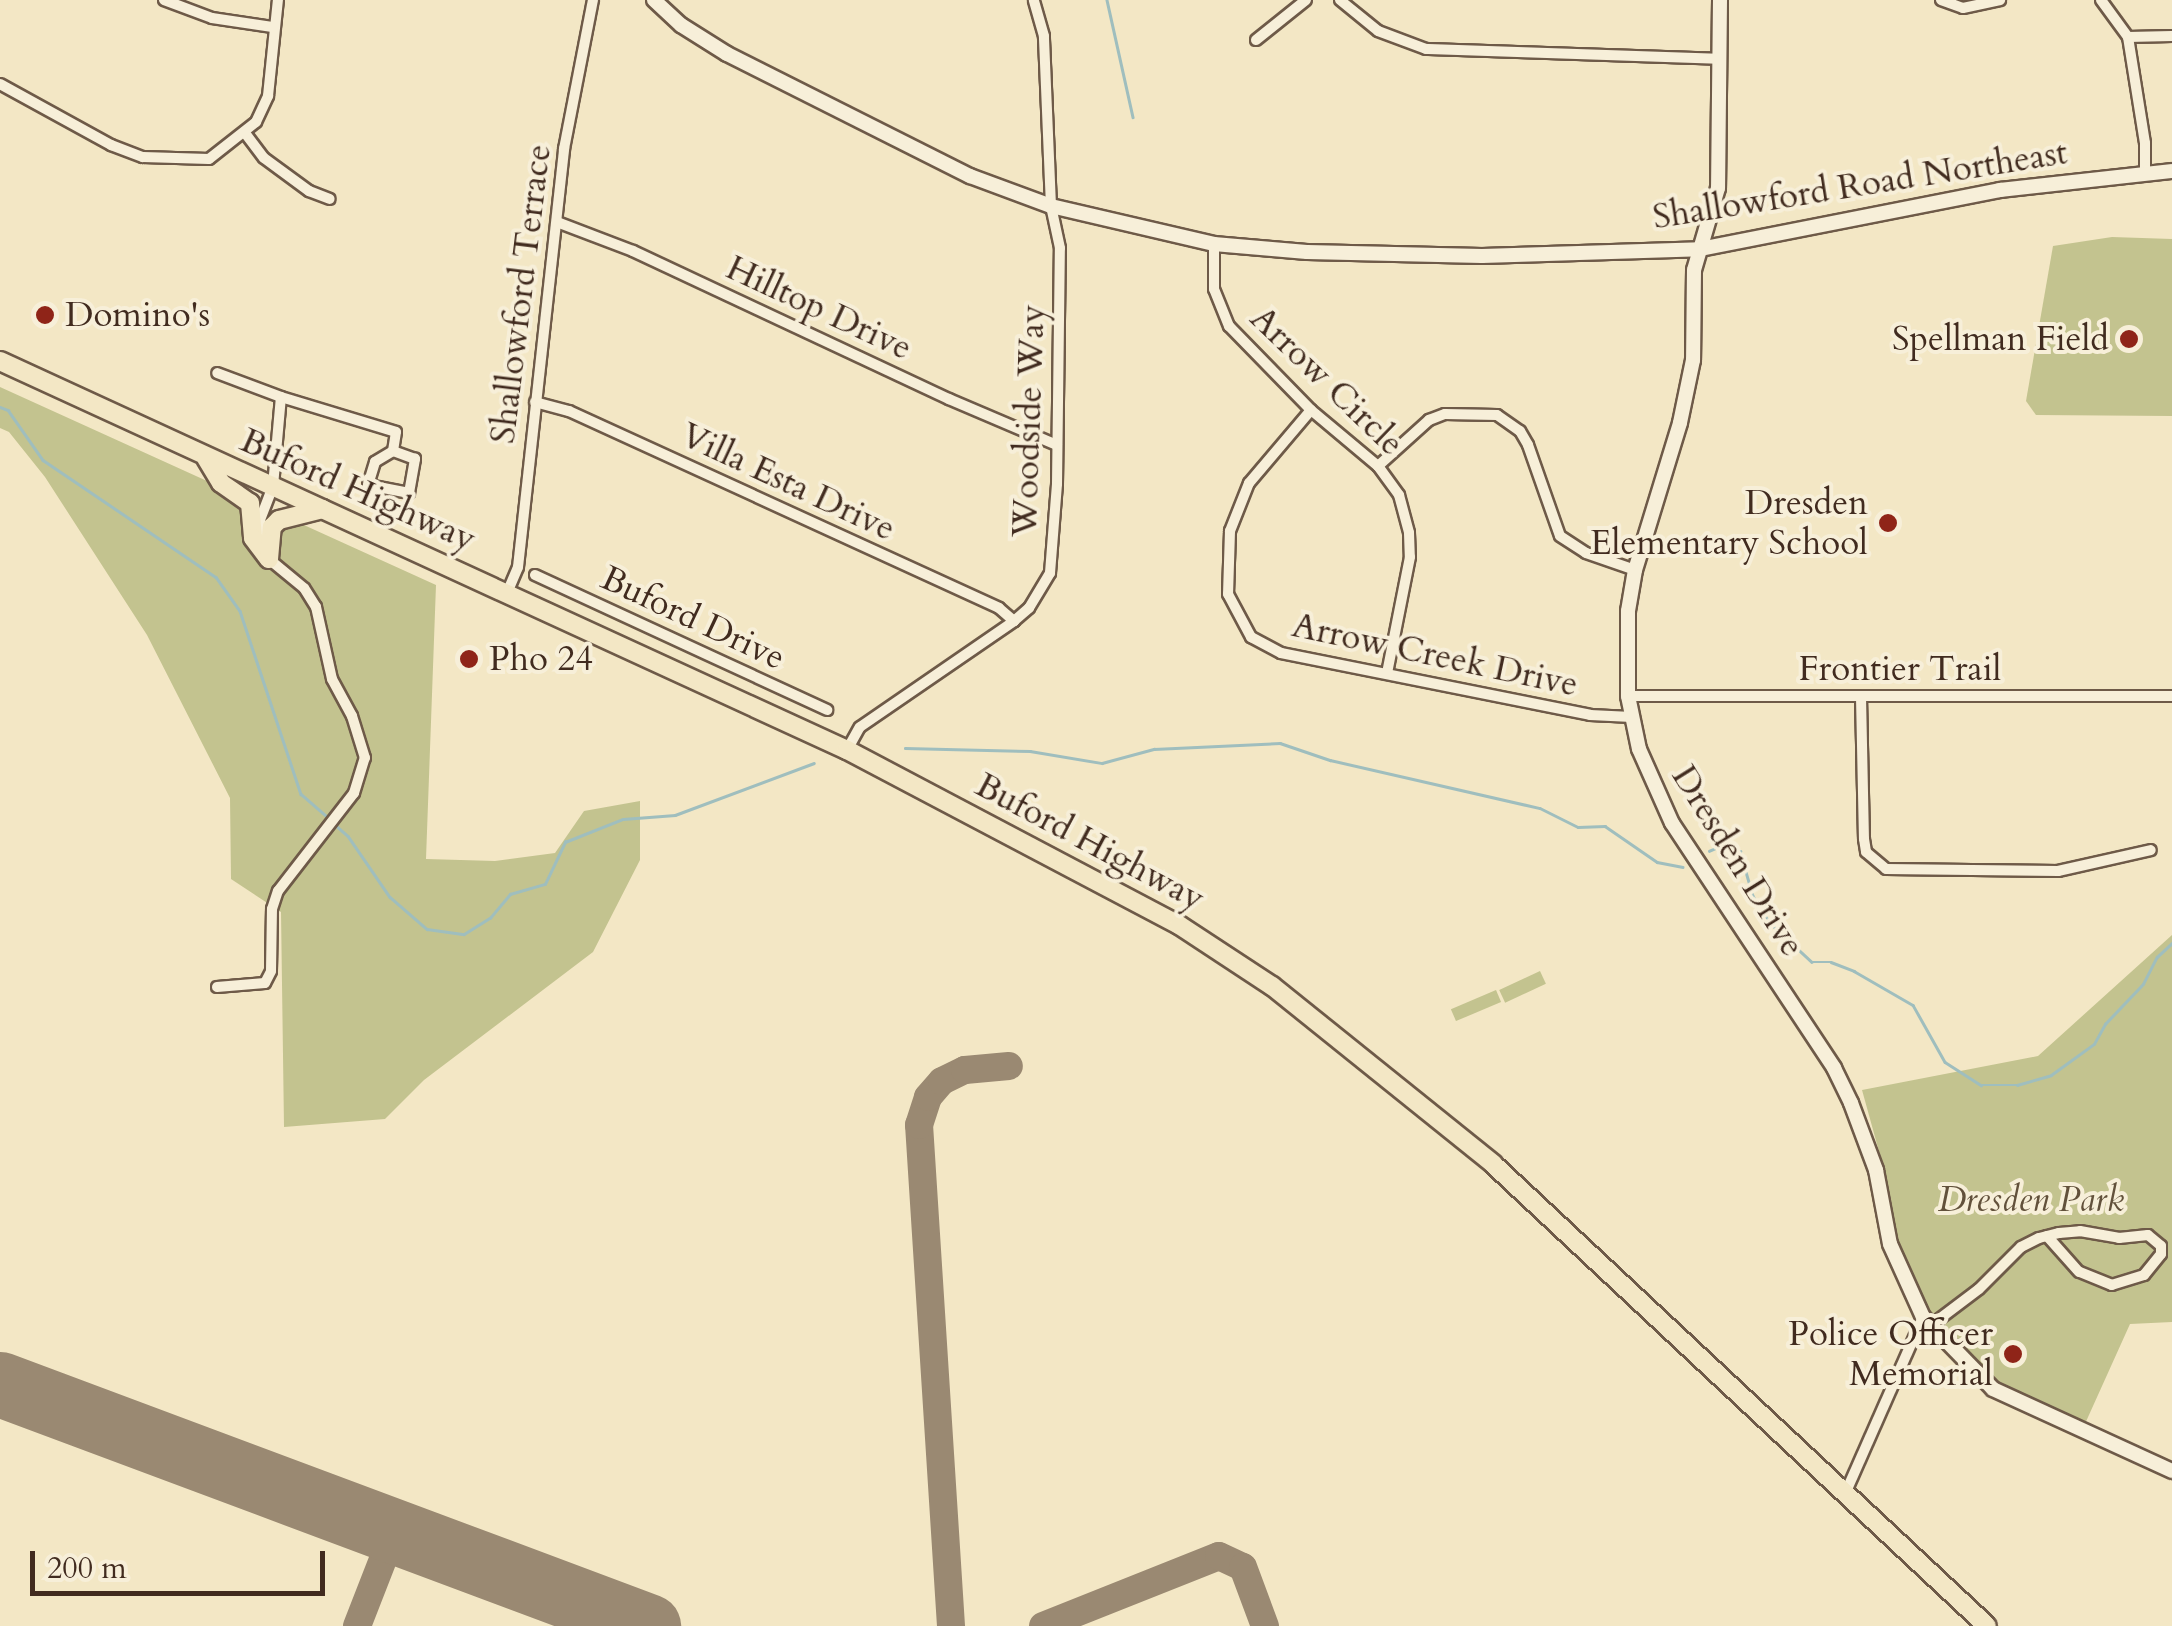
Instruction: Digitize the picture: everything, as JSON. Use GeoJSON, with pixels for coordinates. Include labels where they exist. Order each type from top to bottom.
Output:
{"type":"FeatureCollection","features":[{"type":"Feature","properties":{"kind":"main road","name":"Buford Highway"},"geometry":{"type":"LineString","coordinates":[[0,361],[847,750],[1179,925],[1272,986],[1494,1164],[1987,1626]]}},
{"type":"Feature","properties":{"kind":"main road"},"geometry":{"type":"LineString","coordinates":[[206,458],[220,482],[250,504],[253,538],[270,559]]}},
{"type":"Feature","properties":{"kind":"main road"},"geometry":{"type":"LineString","coordinates":[[270,559],[272,527],[279,520],[323,509]]}},
{"type":"Feature","properties":{"kind":"street"},"geometry":{"type":"LineString","coordinates":[[164,0],[212,18],[272,27]]}},
{"type":"Feature","properties":{"kind":"street"},"geometry":{"type":"LineString","coordinates":[[0,84],[111,145],[142,157],[209,159],[245,133],[268,96],[272,27],[278,0]]}},
{"type":"Feature","properties":{"kind":"street","name":"Shallowford Terrace"},"geometry":{"type":"LineString","coordinates":[[507,593],[518,567],[564,149],[594,0]]}},
{"type":"Feature","properties":{"kind":"street","name":"Shallowford Road Northeast"},"geometry":{"type":"LineString","coordinates":[[654,0],[681,24],[727,54],[970,176],[1052,206],[1214,244],[1307,252],[1482,256],[1700,249],[2000,190],[2172,171]]}},
{"type":"Feature","properties":{"kind":"street","name":"Woodside Way"},"geometry":{"type":"LineString","coordinates":[[847,750],[860,727],[1014,622],[1029,608],[1050,574],[1060,268],[1052,206],[1044,36],[1034,0]]}},
{"type":"Feature","properties":{"kind":"street"},"geometry":{"type":"LineString","coordinates":[[1256,40],[1306,0]]}},
{"type":"Feature","properties":{"kind":"street"},"geometry":{"type":"LineString","coordinates":[[1340,0],[1378,31],[1426,50],[1720,59]]}},
{"type":"Feature","properties":{"kind":"street","name":"Dresden Drive"},"geometry":{"type":"LineString","coordinates":[[1720,0],[1718,188],[1694,270],[1693,360],[1634,570],[1627,626],[1628,696],[1653,787],[1834,1068],[1876,1170],[1890,1244],[1926,1321],[1993,1389],[2172,1472]]}},
{"type":"Feature","properties":{"kind":"street"},"geometry":{"type":"LineString","coordinates":[[1942,0],[1962,8],[2000,0]]}},
{"type":"Feature","properties":{"kind":"street"},"geometry":{"type":"LineString","coordinates":[[2101,0],[2128,37],[2145,143],[2145,172]]}},
{"type":"Feature","properties":{"kind":"street"},"geometry":{"type":"LineString","coordinates":[[2128,37],[2172,36]]}},
{"type":"Feature","properties":{"kind":"street"},"geometry":{"type":"LineString","coordinates":[[245,133],[264,158],[309,191],[330,200]]}},
{"type":"Feature","properties":{"kind":"street","name":"Hilltop Drive"},"geometry":{"type":"LineString","coordinates":[[557,222],[632,252],[948,399],[1057,444]]}},
{"type":"Feature","properties":{"kind":"street","name":"Arrow Circle"},"geometry":{"type":"LineString","coordinates":[[1214,244],[1218,308],[1246,347],[1311,410],[1378,466],[1399,496],[1410,533],[1410,557],[1387,673]]}},
{"type":"Feature","properties":{"kind":"street"},"geometry":{"type":"LineString","coordinates":[[217,374],[396,432],[393,452]]}},
{"type":"Feature","properties":{"kind":"street"},"geometry":{"type":"LineString","coordinates":[[216,986],[265,983],[271,971],[272,909],[278,891],[363,773],[362,740],[332,679],[316,607],[304,588],[270,559],[260,520],[273,486],[281,397]]}},
{"type":"Feature","properties":{"kind":"street","name":"Villa Esta Drive"},"geometry":{"type":"LineString","coordinates":[[535,402],[569,411],[999,608],[1014,622]]}},
{"type":"Feature","properties":{"kind":"street","name":"Arrow Creek Drive"},"geometry":{"type":"LineString","coordinates":[[1311,410],[1248,483],[1236,509],[1226,551],[1228,594],[1251,636],[1264,646],[1387,673],[1590,715],[1632,717]]}},
{"type":"Feature","properties":{"kind":"street"},"geometry":{"type":"LineString","coordinates":[[1378,466],[1429,420],[1445,414],[1498,415],[1520,431],[1528,444],[1560,536],[1586,552],[1634,570]]}},
{"type":"Feature","properties":{"kind":"street"},"geometry":{"type":"LineString","coordinates":[[393,452],[409,453],[414,459],[409,493],[368,484],[375,462],[393,452]]}},
{"type":"Feature","properties":{"kind":"street","name":"Buford Drive"},"geometry":{"type":"LineString","coordinates":[[536,575],[827,710]]}},
{"type":"Feature","properties":{"kind":"street"},"geometry":{"type":"LineString","coordinates":[[634,651],[645,627]]}},
{"type":"Feature","properties":{"kind":"street","name":"Frontier Trail"},"geometry":{"type":"LineString","coordinates":[[1628,696],[2172,696]]}},
{"type":"Feature","properties":{"kind":"street"},"geometry":{"type":"LineString","coordinates":[[1861,697],[1864,839],[1866,852],[1886,868],[2058,871],[2151,850]]}},
{"type":"Feature","properties":{"kind":"street"},"geometry":{"type":"LineString","coordinates":[[1846,1494],[1926,1321],[1979,1289],[2021,1247],[2046,1236],[2080,1231],[2119,1238],[2148,1234],[2162,1246],[2161,1254],[2144,1274],[2112,1285],[2079,1272],[2046,1236]]}},
{"type":"Feature","properties":{"kind":"green space"},"geometry":{"type":"Polygon","coordinates":[[[2112,237],[2172,239],[2172,416],[2036,415],[2026,401],[2053,246],[2112,237]]]}},
{"type":"Feature","properties":{"kind":"green space"},"geometry":{"type":"Polygon","coordinates":[[[0,387],[436,585],[426,859],[495,861],[555,853],[584,811],[640,801],[640,860],[593,952],[424,1080],[385,1119],[284,1127],[281,912],[231,879],[230,798],[147,635],[45,477],[9,432],[0,428],[0,387]]]}},
{"type":"Feature","properties":{"kind":"green space","name":"Dresden Park"},"geometry":{"type":"Polygon","coordinates":[[[2172,935],[2172,1322],[2130,1324],[2084,1426],[2025,1399],[1976,1366],[1926,1311],[1896,1242],[1880,1155],[1862,1090],[2038,1056],[2172,935]]]}},
{"type":"Feature","properties":{"kind":"green space"},"geometry":{"type":"Polygon","coordinates":[[[1540,971],[1546,984],[1505,1003],[1499,990],[1540,971]]]}},
{"type":"Feature","properties":{"kind":"green space"},"geometry":{"type":"Polygon","coordinates":[[[1496,990],[1501,1002],[1456,1021],[1451,1009],[1496,990]]]}},
{"type":"Feature","properties":{"kind":"waterway"},"geometry":{"type":"LineString","coordinates":[[1107,0],[1133,117]]}},
{"type":"Feature","properties":{"kind":"waterway"},"geometry":{"type":"LineString","coordinates":[[0,407],[8,410],[43,460],[216,577],[240,611],[301,794],[327,817]]}},
{"type":"Feature","properties":{"kind":"waterway"},"geometry":{"type":"LineString","coordinates":[[905,748],[1030,751],[1102,763],[1154,749],[1280,743],[1330,760],[1540,808],[1578,827],[1605,826],[1657,862],[1683,867]]}},
{"type":"Feature","properties":{"kind":"waterway"},"geometry":{"type":"LineString","coordinates":[[333,823],[348,836],[390,897],[427,929],[464,934],[490,918],[510,894],[545,884],[565,842],[623,819],[675,815],[814,763]]}},
{"type":"Feature","properties":{"kind":"waterway"},"geometry":{"type":"LineString","coordinates":[[1709,851],[1720,846],[1740,851],[1753,896],[1770,923],[1812,962],[1831,962],[1854,971],[1913,1005],[1945,1062],[1981,1085],[2017,1085],[2051,1075],[2094,1044],[2105,1024],[2143,984],[2157,957],[2172,943]]}},
{"type":"Feature","properties":{"kind":"taxiway"},"geometry":{"type":"LineString","coordinates":[[951,1626],[919,1125],[928,1097],[942,1081],[965,1070],[1009,1066]]}},
{"type":"Feature","properties":{"kind":"taxiway"},"geometry":{"type":"LineString","coordinates":[[357,1626],[394,1531]]}},
{"type":"Feature","properties":{"kind":"taxiway"},"geometry":{"type":"LineString","coordinates":[[1043,1626],[1219,1556],[1243,1567],[1265,1626]]}},
{"type":"Feature","properties":{"kind":"runway"},"geometry":{"type":"LineString","coordinates":[[0,1384],[648,1626]]}},
{"type":"Feature","properties":{"kind":"place","name":"Domino's"},"geometry":{"type":"Point","coordinates":[45,315]}},
{"type":"Feature","properties":{"kind":"place","name":"Spellman Field"},"geometry":{"type":"Point","coordinates":[2129,339]}},
{"type":"Feature","properties":{"kind":"place","name":"Dresden Elementary School"},"geometry":{"type":"Point","coordinates":[1888,523]}},
{"type":"Feature","properties":{"kind":"place","name":"Pho 24"},"geometry":{"type":"Point","coordinates":[469,659]}},
{"type":"Feature","properties":{"kind":"place","name":"Police Officer Memorial"},"geometry":{"type":"Point","coordinates":[2013,1354]}}]}
